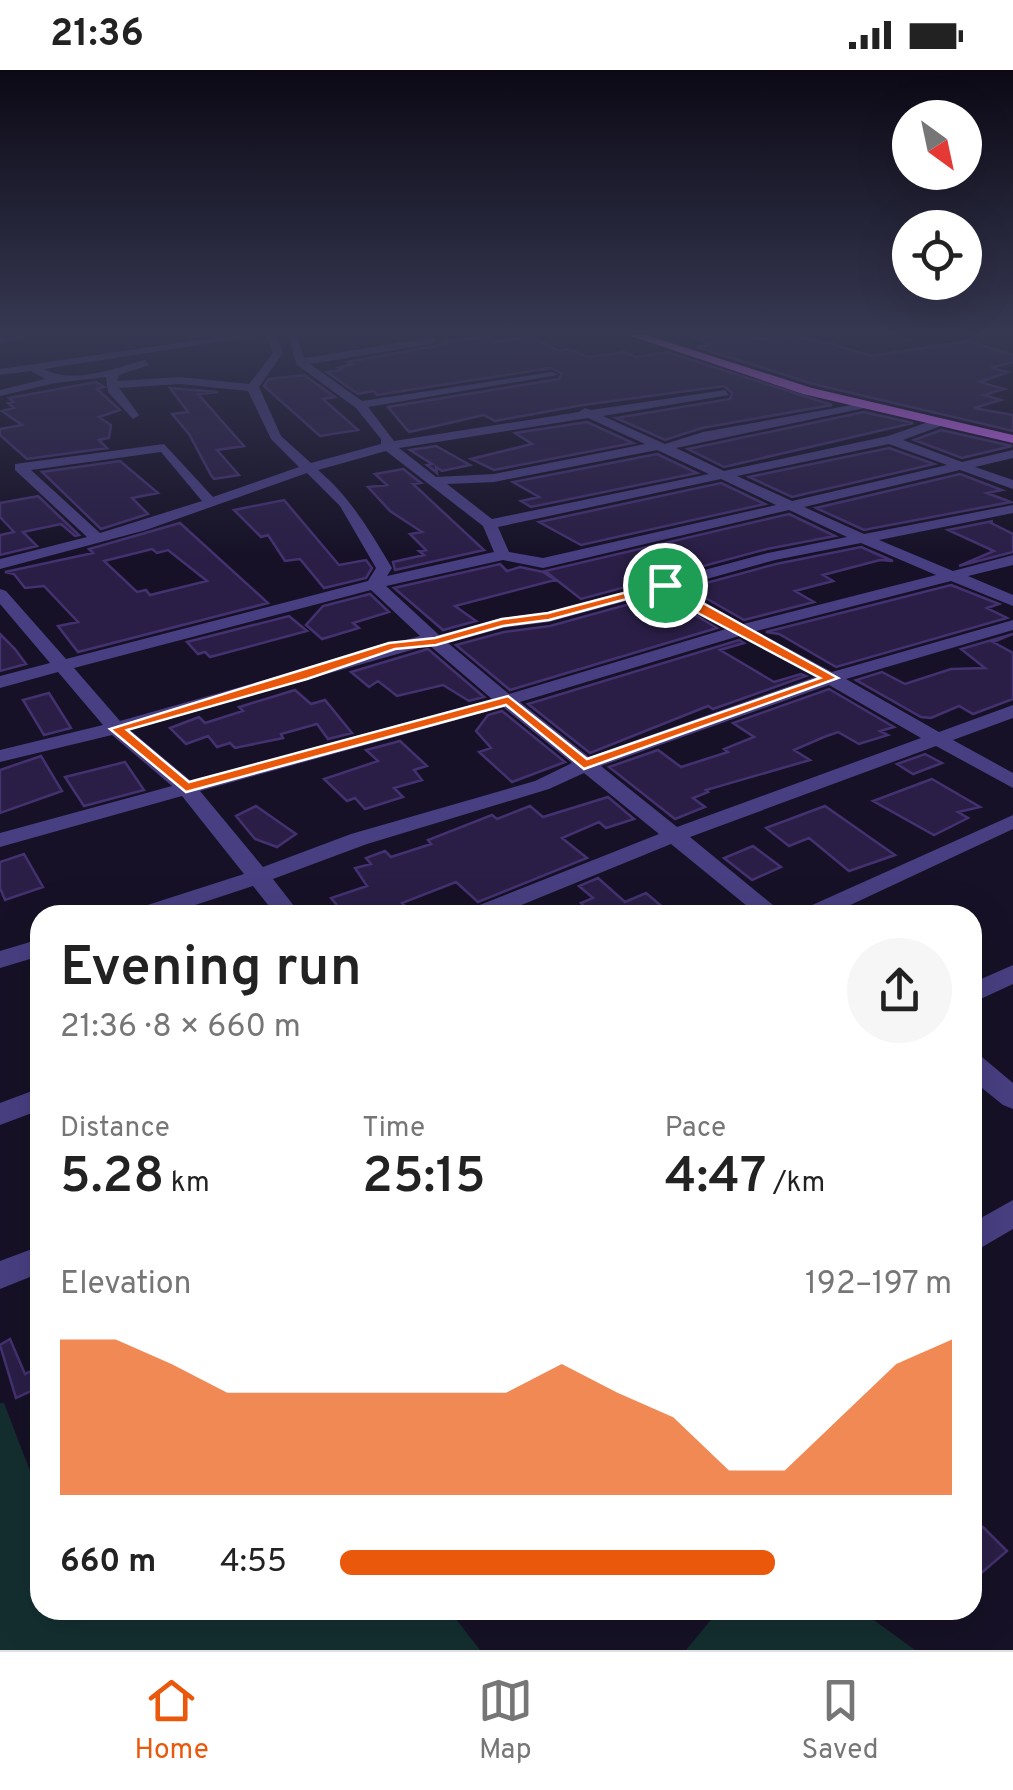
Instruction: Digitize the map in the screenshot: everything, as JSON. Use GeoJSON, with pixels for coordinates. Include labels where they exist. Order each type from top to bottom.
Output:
{"type":"FeatureCollection","features":[{"type":"Feature","properties":{"kind":"main road"},"geometry":{"type":"LineString","coordinates":[[880,409],[1013,436]]}},
{"type":"Feature","properties":{"kind":"main road"},"geometry":{"type":"LineString","coordinates":[[906,409],[1013,436]]}},
{"type":"Feature","properties":{"kind":"street"},"geometry":{"type":"LineString","coordinates":[[128,409],[133,415]]}},
{"type":"Feature","properties":{"kind":"street"},"geometry":{"type":"LineString","coordinates":[[259,409],[263,422],[285,451],[341,498],[384,568],[374,584]]}},
{"type":"Feature","properties":{"kind":"street"},"geometry":{"type":"LineString","coordinates":[[363,409],[387,438],[388,446],[489,524],[504,555]]}},
{"type":"Feature","properties":{"kind":"street"},"geometry":{"type":"LineString","coordinates":[[0,564],[98,538],[388,446],[609,409]]}},
{"type":"Feature","properties":{"kind":"street"},"geometry":{"type":"LineString","coordinates":[[434,481],[494,478],[853,409]]}},
{"type":"Feature","properties":{"kind":"street"},"geometry":{"type":"LineString","coordinates":[[585,412],[858,537],[1013,600]]}},
{"type":"Feature","properties":{"kind":"street"},"geometry":{"type":"LineString","coordinates":[[489,524],[889,440],[919,432],[937,422]]}},
{"type":"Feature","properties":{"kind":"street"},"geometry":{"type":"LineString","coordinates":[[889,440],[1013,486]]}},
{"type":"Feature","properties":{"kind":"street"},"geometry":{"type":"LineString","coordinates":[[98,538],[20,467],[164,448],[210,502]]}},
{"type":"Feature","properties":{"kind":"street"},"geometry":{"type":"LineString","coordinates":[[0,682],[374,584],[504,555],[544,562],[1013,454]]}},
{"type":"Feature","properties":{"kind":"street"},"geometry":{"type":"LineString","coordinates":[[0,756],[117,729],[302,676],[374,651],[502,623],[549,617],[858,537],[1013,509]]}},
{"type":"Feature","properties":{"kind":"street"},"geometry":{"type":"LineString","coordinates":[[0,840],[508,700],[740,630],[1013,560]]}},
{"type":"Feature","properties":{"kind":"street"},"geometry":{"type":"LineString","coordinates":[[374,584],[434,640],[584,765],[760,905]]}},
{"type":"Feature","properties":{"kind":"street"},"geometry":{"type":"LineString","coordinates":[[665,585],[1013,782]]}},
{"type":"Feature","properties":{"kind":"street"},"geometry":{"type":"LineString","coordinates":[[0,594],[117,729],[186,787],[281,905]]}},
{"type":"Feature","properties":{"kind":"street"},"geometry":{"type":"LineString","coordinates":[[171,905],[360,839],[542,785],[584,765],[831,678],[1013,625]]}},
{"type":"Feature","properties":{"kind":"street"},"geometry":{"type":"LineString","coordinates":[[501,905],[674,836],[1013,711]]}},
{"type":"Feature","properties":{"kind":"street"},"geometry":{"type":"LineString","coordinates":[[830,905],[1013,820]]}},
{"type":"Feature","properties":{"kind":"street"},"geometry":{"type":"LineString","coordinates":[[0,960],[30,950]]}},
{"type":"Feature","properties":{"kind":"street"},"geometry":{"type":"LineString","coordinates":[[982,989],[1013,973]]}},
{"type":"Feature","properties":{"kind":"street"},"geometry":{"type":"LineString","coordinates":[[982,1072],[1013,1098]]}},
{"type":"Feature","properties":{"kind":"street"},"geometry":{"type":"LineString","coordinates":[[0,1114],[30,1103]]}},
{"type":"Feature","properties":{"kind":"street"},"geometry":{"type":"LineString","coordinates":[[982,1233],[1013,1213]]}},
{"type":"Feature","properties":{"kind":"street"},"geometry":{"type":"LineString","coordinates":[[0,1274],[30,1263]]}},
{"type":"Feature","properties":{"kind":"green space"},"geometry":{"type":"Polygon","coordinates":[[[0,1403],[4,1403],[30,1471],[30,1620],[457,1620],[480,1650],[0,1650],[0,1403]]]}},
{"type":"Feature","properties":{"kind":"green space"},"geometry":{"type":"Polygon","coordinates":[[[711,1620],[874,1620],[915,1650],[686,1650],[711,1620]]]}},
{"type":"Feature","properties":{"kind":"building"},"geometry":{"type":"Polygon","coordinates":[[[186,409],[211,409],[244,446],[217,450],[239,475],[214,479],[189,434],[172,414],[188,412],[186,409]]]}},
{"type":"Feature","properties":{"kind":"building"},"geometry":{"type":"Polygon","coordinates":[[[289,409],[334,409],[358,430],[320,436],[289,409]]]}},
{"type":"Feature","properties":{"kind":"building"},"geometry":{"type":"Polygon","coordinates":[[[389,409],[562,409],[495,421],[484,415],[409,432],[389,409]]]}},
{"type":"Feature","properties":{"kind":"building"},"geometry":{"type":"Polygon","coordinates":[[[672,409],[811,409],[702,428],[665,440],[616,418],[672,409]]]}},
{"type":"Feature","properties":{"kind":"building"},"geometry":{"type":"Polygon","coordinates":[[[918,409],[978,409],[1013,415],[1013,431],[918,409]]]}},
{"type":"Feature","properties":{"kind":"building"},"geometry":{"type":"Polygon","coordinates":[[[120,410],[99,417],[111,425],[109,438],[99,440],[107,448],[27,459],[0,435],[0,429],[22,425],[2,411],[120,410]]]}},
{"type":"Feature","properties":{"kind":"building"},"geometry":{"type":"Polygon","coordinates":[[[864,412],[913,423],[724,467],[688,449],[864,412]]]}},
{"type":"Feature","properties":{"kind":"building"},"geometry":{"type":"Polygon","coordinates":[[[587,422],[633,443],[494,470],[471,459],[532,444],[515,433],[587,422]]]}},
{"type":"Feature","properties":{"kind":"building"},"geometry":{"type":"Polygon","coordinates":[[[941,430],[1012,446],[962,458],[914,440],[941,430]]]}},
{"type":"Feature","properties":{"kind":"building"},"geometry":{"type":"Polygon","coordinates":[[[436,446],[470,465],[442,471],[436,467],[437,473],[427,465],[432,464],[410,450],[436,446]]]}},
{"type":"Feature","properties":{"kind":"building"},"geometry":{"type":"Polygon","coordinates":[[[889,448],[934,464],[792,497],[749,477],[889,448]]]}},
{"type":"Feature","properties":{"kind":"building"},"geometry":{"type":"Polygon","coordinates":[[[657,454],[697,473],[531,507],[521,501],[539,497],[513,482],[657,454]]]}},
{"type":"Feature","properties":{"kind":"building"},"geometry":{"type":"Polygon","coordinates":[[[120,461],[158,493],[132,498],[148,514],[101,529],[42,472],[120,461]]]}},
{"type":"Feature","properties":{"kind":"building"},"geometry":{"type":"Polygon","coordinates":[[[403,469],[421,483],[413,484],[484,550],[395,570],[393,562],[424,555],[419,551],[426,550],[410,534],[422,532],[390,511],[368,487],[387,485],[375,474],[403,469]]]}},
{"type":"Feature","properties":{"kind":"building"},"geometry":{"type":"Polygon","coordinates":[[[960,474],[1002,490],[987,493],[1011,502],[864,530],[816,508],[960,474]]]}},
{"type":"Feature","properties":{"kind":"building"},"geometry":{"type":"Polygon","coordinates":[[[721,483],[765,504],[581,545],[539,522],[721,483]]]}},
{"type":"Feature","properties":{"kind":"building"},"geometry":{"type":"Polygon","coordinates":[[[38,496],[79,535],[61,524],[23,532],[37,546],[0,555],[0,535],[14,532],[0,517],[0,503],[38,496]]]}},
{"type":"Feature","properties":{"kind":"building"},"geometry":{"type":"Polygon","coordinates":[[[284,500],[339,565],[366,560],[372,568],[366,578],[324,588],[300,559],[285,561],[268,535],[261,537],[234,510],[284,500]]]}},
{"type":"Feature","properties":{"kind":"building"},"geometry":{"type":"Polygon","coordinates":[[[789,514],[835,536],[767,549],[581,599],[545,571],[789,514]]]}},
{"type":"Feature","properties":{"kind":"building"},"geometry":{"type":"Polygon","coordinates":[[[993,521],[989,522],[1013,534],[1013,552],[959,566],[994,551],[948,530],[993,521]]]}},
{"type":"Feature","properties":{"kind":"building"},"geometry":{"type":"Polygon","coordinates":[[[180,523],[268,603],[78,652],[58,626],[78,622],[44,586],[25,588],[14,574],[5,572],[93,553],[89,549],[180,523]],[[152,549],[104,561],[137,592],[146,590],[150,595],[207,581],[168,550],[157,553],[152,549]]]}},
{"type":"Feature","properties":{"kind":"building"},"geometry":{"type":"Polygon","coordinates":[[[861,547],[893,561],[880,560],[823,575],[833,581],[795,591],[814,602],[744,620],[688,588],[776,564],[861,547]]]}},
{"type":"Feature","properties":{"kind":"building"},"geometry":{"type":"Polygon","coordinates":[[[500,564],[507,571],[520,567],[543,572],[555,580],[455,606],[476,621],[443,630],[394,588],[500,564]]]}},
{"type":"Feature","properties":{"kind":"building"},"geometry":{"type":"Polygon","coordinates":[[[951,585],[999,604],[987,608],[1007,618],[836,667],[779,634],[766,632],[951,585]]]}},
{"type":"Feature","properties":{"kind":"building"},"geometry":{"type":"Polygon","coordinates":[[[370,594],[389,612],[353,623],[359,628],[322,639],[306,625],[323,606],[370,594]]]}},
{"type":"Feature","properties":{"kind":"building"},"geometry":{"type":"Polygon","coordinates":[[[662,595],[717,628],[510,690],[456,645],[504,632],[550,626],[662,595]]]}},
{"type":"Feature","properties":{"kind":"building"},"geometry":{"type":"Polygon","coordinates":[[[289,616],[307,631],[210,657],[205,652],[198,654],[187,642],[289,616]]]}},
{"type":"Feature","properties":{"kind":"building"},"geometry":{"type":"Polygon","coordinates":[[[0,634],[15,649],[26,664],[0,671],[0,634]]]}},
{"type":"Feature","properties":{"kind":"building"},"geometry":{"type":"Polygon","coordinates":[[[1013,634],[993,642],[1013,653],[1013,699],[973,714],[959,706],[931,718],[921,717],[856,680],[882,672],[905,684],[951,669],[985,668],[961,649],[1013,634]]]}},
{"type":"Feature","properties":{"kind":"building"},"geometry":{"type":"Polygon","coordinates":[[[739,640],[744,643],[720,650],[774,682],[806,676],[713,709],[708,706],[590,753],[528,704],[739,640]]]}},
{"type":"Feature","properties":{"kind":"building"},"geometry":{"type":"Polygon","coordinates":[[[428,649],[484,697],[469,701],[443,685],[397,696],[378,681],[369,687],[351,672],[428,649]]]}},
{"type":"Feature","properties":{"kind":"building"},"geometry":{"type":"Polygon","coordinates":[[[829,689],[894,727],[880,731],[888,735],[859,744],[838,732],[824,737],[794,750],[810,760],[706,790],[693,798],[705,807],[675,819],[609,767],[658,750],[681,767],[728,752],[724,749],[754,737],[733,723],[829,689]]]}},
{"type":"Feature","properties":{"kind":"building"},"geometry":{"type":"Polygon","coordinates":[[[295,690],[311,704],[325,700],[352,733],[328,739],[317,724],[281,734],[283,738],[235,748],[230,743],[217,747],[208,736],[186,744],[170,728],[199,717],[205,723],[243,711],[239,707],[295,690]]]}},
{"type":"Feature","properties":{"kind":"building"},"geometry":{"type":"Polygon","coordinates":[[[49,693],[71,728],[44,735],[23,700],[49,693]]]}},
{"type":"Feature","properties":{"kind":"building"},"geometry":{"type":"Polygon","coordinates":[[[502,711],[565,762],[512,782],[479,752],[491,748],[476,731],[488,715],[502,711]]]}},
{"type":"Feature","properties":{"kind":"building"},"geometry":{"type":"Polygon","coordinates":[[[400,741],[427,766],[414,770],[422,780],[394,788],[403,797],[365,809],[355,798],[347,801],[324,779],[378,761],[366,750],[400,741]]]}},
{"type":"Feature","properties":{"kind":"building"},"geometry":{"type":"Polygon","coordinates":[[[925,754],[942,763],[913,774],[897,764],[925,754]]]}},
{"type":"Feature","properties":{"kind":"building"},"geometry":{"type":"Polygon","coordinates":[[[41,756],[62,791],[0,813],[0,770],[41,756]]]}},
{"type":"Feature","properties":{"kind":"building"},"geometry":{"type":"Polygon","coordinates":[[[125,762],[144,790],[84,806],[65,777],[125,762]]]}},
{"type":"Feature","properties":{"kind":"building"},"geometry":{"type":"Polygon","coordinates":[[[932,779],[980,807],[958,812],[968,818],[934,835],[873,801],[932,779]]]}},
{"type":"Feature","properties":{"kind":"building"},"geometry":{"type":"Polygon","coordinates":[[[608,797],[634,819],[606,828],[599,822],[562,838],[587,858],[478,902],[456,882],[404,905],[337,905],[331,898],[367,886],[355,868],[371,864],[366,858],[385,851],[391,857],[431,844],[428,840],[492,815],[497,819],[530,806],[543,817],[608,797]]]}},
{"type":"Feature","properties":{"kind":"building"},"geometry":{"type":"Polygon","coordinates":[[[256,806],[296,834],[277,847],[255,839],[236,816],[256,806]]]}},
{"type":"Feature","properties":{"kind":"building"},"geometry":{"type":"Polygon","coordinates":[[[825,806],[895,855],[849,871],[809,838],[789,846],[766,828],[825,806]]]}},
{"type":"Feature","properties":{"kind":"building"},"geometry":{"type":"Polygon","coordinates":[[[753,846],[781,867],[752,880],[724,858],[753,846]]]}},
{"type":"Feature","properties":{"kind":"building"},"geometry":{"type":"Polygon","coordinates":[[[24,854],[43,887],[5,900],[0,888],[0,862],[24,854]]]}},
{"type":"Feature","properties":{"kind":"building"},"geometry":{"type":"Polygon","coordinates":[[[598,878],[625,902],[646,893],[660,905],[583,905],[593,898],[579,886],[598,878]]]}},
{"type":"Feature","properties":{"kind":"building"},"geometry":{"type":"Polygon","coordinates":[[[10,1339],[25,1374],[30,1372],[30,1392],[16,1398],[0,1345],[10,1339]]]}},
{"type":"Feature","properties":{"kind":"building"},"geometry":{"type":"Polygon","coordinates":[[[982,1528],[1007,1551],[982,1572],[982,1528]]]}},
{"type":"Feature","properties":{"kind":"route"},"geometry":{"type":"LineString","coordinates":[[665,585],[701,610],[831,678],[584,765],[508,700],[186,787],[117,729],[302,676],[374,651],[432,639],[436,642],[502,623],[549,617],[665,585]]}}]}
